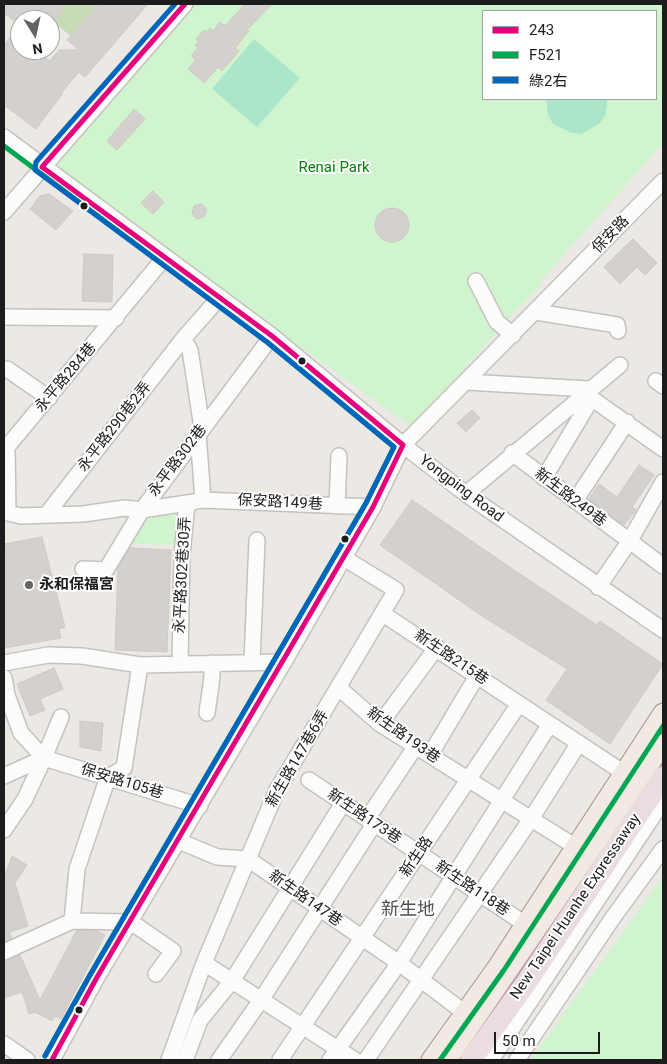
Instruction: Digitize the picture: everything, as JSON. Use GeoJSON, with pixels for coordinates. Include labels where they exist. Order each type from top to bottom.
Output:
{"type":"FeatureCollection","features":[{"type":"Feature","properties":{"kind":"highway","name":"New Taipei Huanhe Expressaway"},"geometry":{"type":"LineString","coordinates":[[471,1060],[526,983],[663,777]]}},
{"type":"Feature","properties":{"kind":"main road"},"geometry":{"type":"LineString","coordinates":[[431,1060],[526,924],[663,713]]}},
{"type":"Feature","properties":{"kind":"main road"},"geometry":{"type":"LineString","coordinates":[[447,1060],[663,744]]}},
{"type":"Feature","properties":{"kind":"street"},"geometry":{"type":"LineString","coordinates":[[4,212],[185,4]]}},
{"type":"Feature","properties":{"kind":"street","name":"Yongping Road"},"geometry":{"type":"LineString","coordinates":[[4,137],[272,336],[404,446],[466,494],[598,587],[663,630]]}},
{"type":"Feature","properties":{"kind":"street","name":"保安路"},"geometry":{"type":"LineString","coordinates":[[52,1060],[344,558],[404,446],[663,181]]}},
{"type":"Feature","properties":{"kind":"street","name":"永平路284巷"},"geometry":{"type":"LineString","coordinates":[[46,515],[21,516],[6,512],[7,447],[166,257]]}},
{"type":"Feature","properties":{"kind":"street"},"geometry":{"type":"LineString","coordinates":[[476,281],[497,322],[513,335]]}},
{"type":"Feature","properties":{"kind":"street","name":"永平路290巷2弄"},"geometry":{"type":"LineString","coordinates":[[46,515],[183,339],[220,297]]}},
{"type":"Feature","properties":{"kind":"street"},"geometry":{"type":"LineString","coordinates":[[536,312],[617,325],[618,331]]}},
{"type":"Feature","properties":{"kind":"street"},"geometry":{"type":"LineString","coordinates":[[4,317],[116,318]]}},
{"type":"Feature","properties":{"kind":"street","name":"永平路302巷"},"geometry":{"type":"LineString","coordinates":[[46,515],[99,513],[125,508],[142,510],[272,336]]}},
{"type":"Feature","properties":{"kind":"street"},"geometry":{"type":"LineString","coordinates":[[183,339],[190,350],[200,430],[203,500]]}},
{"type":"Feature","properties":{"kind":"street"},"geometry":{"type":"LineString","coordinates":[[466,494],[620,365]]}},
{"type":"Feature","properties":{"kind":"street"},"geometry":{"type":"LineString","coordinates":[[7,369],[49,398]]}},
{"type":"Feature","properties":{"kind":"street"},"geometry":{"type":"LineString","coordinates":[[466,382],[588,393],[663,449]]}},
{"type":"Feature","properties":{"kind":"street"},"geometry":{"type":"LineString","coordinates":[[544,478],[588,393]]}},
{"type":"Feature","properties":{"kind":"street"},"geometry":{"type":"LineString","coordinates":[[575,501],[627,422]]}},
{"type":"Feature","properties":{"kind":"street","name":"新生路249巷"},"geometry":{"type":"LineString","coordinates":[[512,454],[628,542],[663,566]]}},
{"type":"Feature","properties":{"kind":"street"},"geometry":{"type":"LineString","coordinates":[[337,506],[339,456]]}},
{"type":"Feature","properties":{"kind":"street"},"geometry":{"type":"LineString","coordinates":[[598,587],[628,542],[663,482]]}},
{"type":"Feature","properties":{"kind":"street","name":"保安路149巷"},"geometry":{"type":"LineString","coordinates":[[187,502],[203,500],[373,507]]}},
{"type":"Feature","properties":{"kind":"street","name":"永平路302巷30弄"},"geometry":{"type":"LineString","coordinates":[[142,510],[187,502],[182,555],[180,663]]}},
{"type":"Feature","properties":{"kind":"street"},"geometry":{"type":"LineString","coordinates":[[83,569],[106,570],[142,510]]}},
{"type":"Feature","properties":{"kind":"street"},"geometry":{"type":"LineString","coordinates":[[252,662],[257,540]]}},
{"type":"Feature","properties":{"kind":"street","name":"新生路147巷6弄"},"geometry":{"type":"LineString","coordinates":[[170,1060],[204,963],[277,790],[396,590],[344,558]]}},
{"type":"Feature","properties":{"kind":"street","name":"新生路215巷"},"geometry":{"type":"LineString","coordinates":[[383,614],[437,647],[624,773]]}},
{"type":"Feature","properties":{"kind":"street"},"geometry":{"type":"LineString","coordinates":[[380,724],[437,647]]}},
{"type":"Feature","properties":{"kind":"street"},"geometry":{"type":"LineString","coordinates":[[4,663],[48,655],[82,656],[140,665],[284,662]]}},
{"type":"Feature","properties":{"kind":"street"},"geometry":{"type":"LineString","coordinates":[[207,713],[212,663]]}},
{"type":"Feature","properties":{"kind":"street"},"geometry":{"type":"LineString","coordinates":[[72,921],[77,869],[108,778],[124,768],[140,665]]}},
{"type":"Feature","properties":{"kind":"street"},"geometry":{"type":"LineString","coordinates":[[430,755],[478,676]]}},
{"type":"Feature","properties":{"kind":"street"},"geometry":{"type":"LineString","coordinates":[[4,678],[21,733],[44,758]]}},
{"type":"Feature","properties":{"kind":"street","name":"新生路193巷"},"geometry":{"type":"LineString","coordinates":[[339,688],[380,724],[576,848]]}},
{"type":"Feature","properties":{"kind":"street","name":"新生路"},"geometry":{"type":"LineString","coordinates":[[280,1060],[520,704]]}},
{"type":"Feature","properties":{"kind":"street"},"geometry":{"type":"LineString","coordinates":[[4,830],[25,798],[61,717]]}},
{"type":"Feature","properties":{"kind":"street"},"geometry":{"type":"LineString","coordinates":[[334,1054],[399,963],[452,876],[550,724]]}},
{"type":"Feature","properties":{"kind":"street"},"geometry":{"type":"LineString","coordinates":[[366,1060],[531,819],[579,743]]}},
{"type":"Feature","properties":{"kind":"street"},"geometry":{"type":"LineString","coordinates":[[219,1060],[261,1000],[319,909],[416,746]]}},
{"type":"Feature","properties":{"kind":"street"},"geometry":{"type":"LineString","coordinates":[[4,776],[44,758]]}},
{"type":"Feature","properties":{"kind":"street","name":"保安路105巷"},"geometry":{"type":"LineString","coordinates":[[44,758],[200,806]]}},
{"type":"Feature","properties":{"kind":"street","name":"新生路173巷"},"geometry":{"type":"LineString","coordinates":[[309,780],[419,854]]}},
{"type":"Feature","properties":{"kind":"street"},"geometry":{"type":"LineString","coordinates":[[477,1060],[663,786]]}},
{"type":"Feature","properties":{"kind":"street"},"geometry":{"type":"LineString","coordinates":[[492,1060],[663,801]]}},
{"type":"Feature","properties":{"kind":"street"},"geometry":{"type":"LineString","coordinates":[[185,1060],[200,1020],[232,982],[343,803]]}},
{"type":"Feature","properties":{"kind":"street"},"geometry":{"type":"LineString","coordinates":[[179,841],[217,856],[248,858]]}},
{"type":"Feature","properties":{"kind":"street"},"geometry":{"type":"LineString","coordinates":[[518,1060],[612,919],[663,849]]}},
{"type":"Feature","properties":{"kind":"street","name":"新生路118巷"},"geometry":{"type":"LineString","coordinates":[[419,854],[526,924]]}},
{"type":"Feature","properties":{"kind":"street","name":"新生路147巷"},"geometry":{"type":"LineString","coordinates":[[248,858],[399,963],[465,1013]]}},
{"type":"Feature","properties":{"kind":"street"},"geometry":{"type":"LineString","coordinates":[[4,952],[72,921],[131,922],[174,952],[156,974]]}},
{"type":"Feature","properties":{"kind":"street"},"geometry":{"type":"LineString","coordinates":[[204,963],[302,1027],[334,1054],[355,1060]]}},
{"type":"Feature","properties":{"kind":"street"},"geometry":{"type":"LineString","coordinates":[[4,1044],[27,1060]]}},
{"type":"Feature","properties":{"kind":"green space"},"geometry":{"type":"Polygon","coordinates":[[[67,4],[99,4],[71,36],[60,27],[60,13],[67,4]]]}},
{"type":"Feature","properties":{"kind":"green space","name":"Renai Park"},"geometry":{"type":"Polygon","coordinates":[[[196,4],[663,4],[663,143],[539,283],[541,285],[518,308],[412,427],[49,166],[196,4]]]}},
{"type":"Feature","properties":{"kind":"green space"},"geometry":{"type":"Polygon","coordinates":[[[254,39],[300,78],[257,127],[212,89],[254,39]]]}},
{"type":"Feature","properties":{"kind":"green space"},"geometry":{"type":"Polygon","coordinates":[[[546,100],[607,100],[605,116],[599,124],[581,134],[571,133],[553,124],[548,115],[546,100]]]}},
{"type":"Feature","properties":{"kind":"green space"},"geometry":{"type":"Polygon","coordinates":[[[152,506],[183,507],[178,545],[127,544],[152,506]]]}},
{"type":"Feature","properties":{"kind":"green space"},"geometry":{"type":"Polygon","coordinates":[[[663,877],[663,1060],[530,1060],[663,877]]]}},
{"type":"Feature","properties":{"kind":"building"},"geometry":{"type":"Polygon","coordinates":[[[4,4],[67,4],[60,13],[60,10],[10,10],[10,18],[4,13],[4,4]]]}},
{"type":"Feature","properties":{"kind":"building"},"geometry":{"type":"Polygon","coordinates":[[[99,4],[148,4],[85,77],[79,72],[62,92],[36,129],[4,105],[4,45],[10,38],[10,60],[50,61],[60,60],[60,50],[79,50],[67,40],[99,4]]]}},
{"type":"Feature","properties":{"kind":"building"},"geometry":{"type":"Polygon","coordinates":[[[245,4],[272,4],[247,30],[249,31],[235,48],[239,51],[222,71],[218,67],[204,83],[188,69],[196,60],[191,56],[198,48],[195,45],[199,41],[196,39],[204,30],[207,32],[210,28],[213,31],[220,22],[225,26],[245,4]]]}},
{"type":"Feature","properties":{"kind":"building"},"geometry":{"type":"Polygon","coordinates":[[[134,109],[145,119],[117,150],[107,141],[134,109]]]}},
{"type":"Feature","properties":{"kind":"building"},"geometry":{"type":"Polygon","coordinates":[[[153,191],[164,202],[153,214],[141,203],[153,191]]]}},
{"type":"Feature","properties":{"kind":"building"},"geometry":{"type":"Polygon","coordinates":[[[49,194],[73,211],[56,230],[30,209],[40,196],[49,194]]]}},
{"type":"Feature","properties":{"kind":"building"},"geometry":{"type":"Polygon","coordinates":[[[202,204],[207,210],[204,217],[197,219],[192,213],[194,206],[202,204]]]}},
{"type":"Feature","properties":{"kind":"building"},"geometry":{"type":"Polygon","coordinates":[[[392,208],[404,213],[409,225],[404,237],[392,242],[380,237],[375,225],[380,213],[392,208]]]}},
{"type":"Feature","properties":{"kind":"building"},"geometry":{"type":"Polygon","coordinates":[[[633,239],[657,263],[645,275],[637,267],[620,284],[604,267],[633,239]]]}},
{"type":"Feature","properties":{"kind":"building"},"geometry":{"type":"Polygon","coordinates":[[[84,254],[113,255],[112,302],[82,301],[84,254]]]}},
{"type":"Feature","properties":{"kind":"building"},"geometry":{"type":"Polygon","coordinates":[[[472,410],[480,418],[466,432],[457,423],[472,410]]]}},
{"type":"Feature","properties":{"kind":"building"},"geometry":{"type":"Polygon","coordinates":[[[639,465],[654,475],[632,507],[636,510],[624,525],[589,499],[599,484],[617,497],[639,465]]]}},
{"type":"Feature","properties":{"kind":"building"},"geometry":{"type":"Polygon","coordinates":[[[412,500],[597,625],[600,621],[663,664],[610,744],[546,700],[567,669],[482,616],[380,545],[412,500]]]}},
{"type":"Feature","properties":{"kind":"building","name":"永和保福宮"},"geometry":{"type":"Polygon","coordinates":[[[42,537],[65,627],[59,629],[61,638],[4,648],[4,544],[42,537]]]}},
{"type":"Feature","properties":{"kind":"building"},"geometry":{"type":"Polygon","coordinates":[[[130,548],[171,550],[167,652],[115,650],[118,568],[130,548]]]}},
{"type":"Feature","properties":{"kind":"building"},"geometry":{"type":"Polygon","coordinates":[[[54,668],[63,689],[40,699],[45,710],[30,716],[17,684],[54,668]]]}},
{"type":"Feature","properties":{"kind":"building"},"geometry":{"type":"Polygon","coordinates":[[[80,721],[103,723],[101,751],[80,747],[80,721]]]}},
{"type":"Feature","properties":{"kind":"building"},"geometry":{"type":"Polygon","coordinates":[[[12,856],[27,865],[15,883],[28,926],[9,932],[12,938],[4,942],[4,877],[12,856]]]}},
{"type":"Feature","properties":{"kind":"building"},"geometry":{"type":"Polygon","coordinates":[[[77,930],[97,931],[105,935],[61,1019],[55,1016],[52,1021],[35,1012],[29,1014],[22,992],[4,998],[4,961],[20,955],[40,1000],[77,930]]]}},
{"type":"Feature","properties":{"kind":"transit line","name":"綠2右"},"geometry":{"type":"LineString","coordinates":[[45,1056],[90,975],[366,503],[394,447],[267,342],[35,170],[36,162],[175,4]]}},
{"type":"Feature","properties":{"kind":"transit line","name":"243"},"geometry":{"type":"LineString","coordinates":[[42,167],[185,4]]}},
{"type":"Feature","properties":{"kind":"transit line","name":"F521"},"geometry":{"type":"LineString","coordinates":[[4,146],[267,342],[394,447],[366,503],[90,975],[45,1056]]}},
{"type":"Feature","properties":{"kind":"transit line","name":"243"},"geometry":{"type":"LineString","coordinates":[[42,167],[272,336],[403,445]]}},
{"type":"Feature","properties":{"kind":"transit line","name":"243"},"geometry":{"type":"LineString","coordinates":[[52,1060],[96,979],[373,507],[403,445]]}},
{"type":"Feature","properties":{"kind":"transit line","name":"F521"},"geometry":{"type":"LineString","coordinates":[[440,1060],[504,970],[663,726]]}},
{"type":"Feature","properties":{"kind":"place","name":"永和保福宮"},"geometry":{"type":"Point","coordinates":[29,585]}},
{"type":"Feature","properties":{"kind":"district","name":"新生地"},"geometry":{"type":"Point","coordinates":[408,910]}}]}
